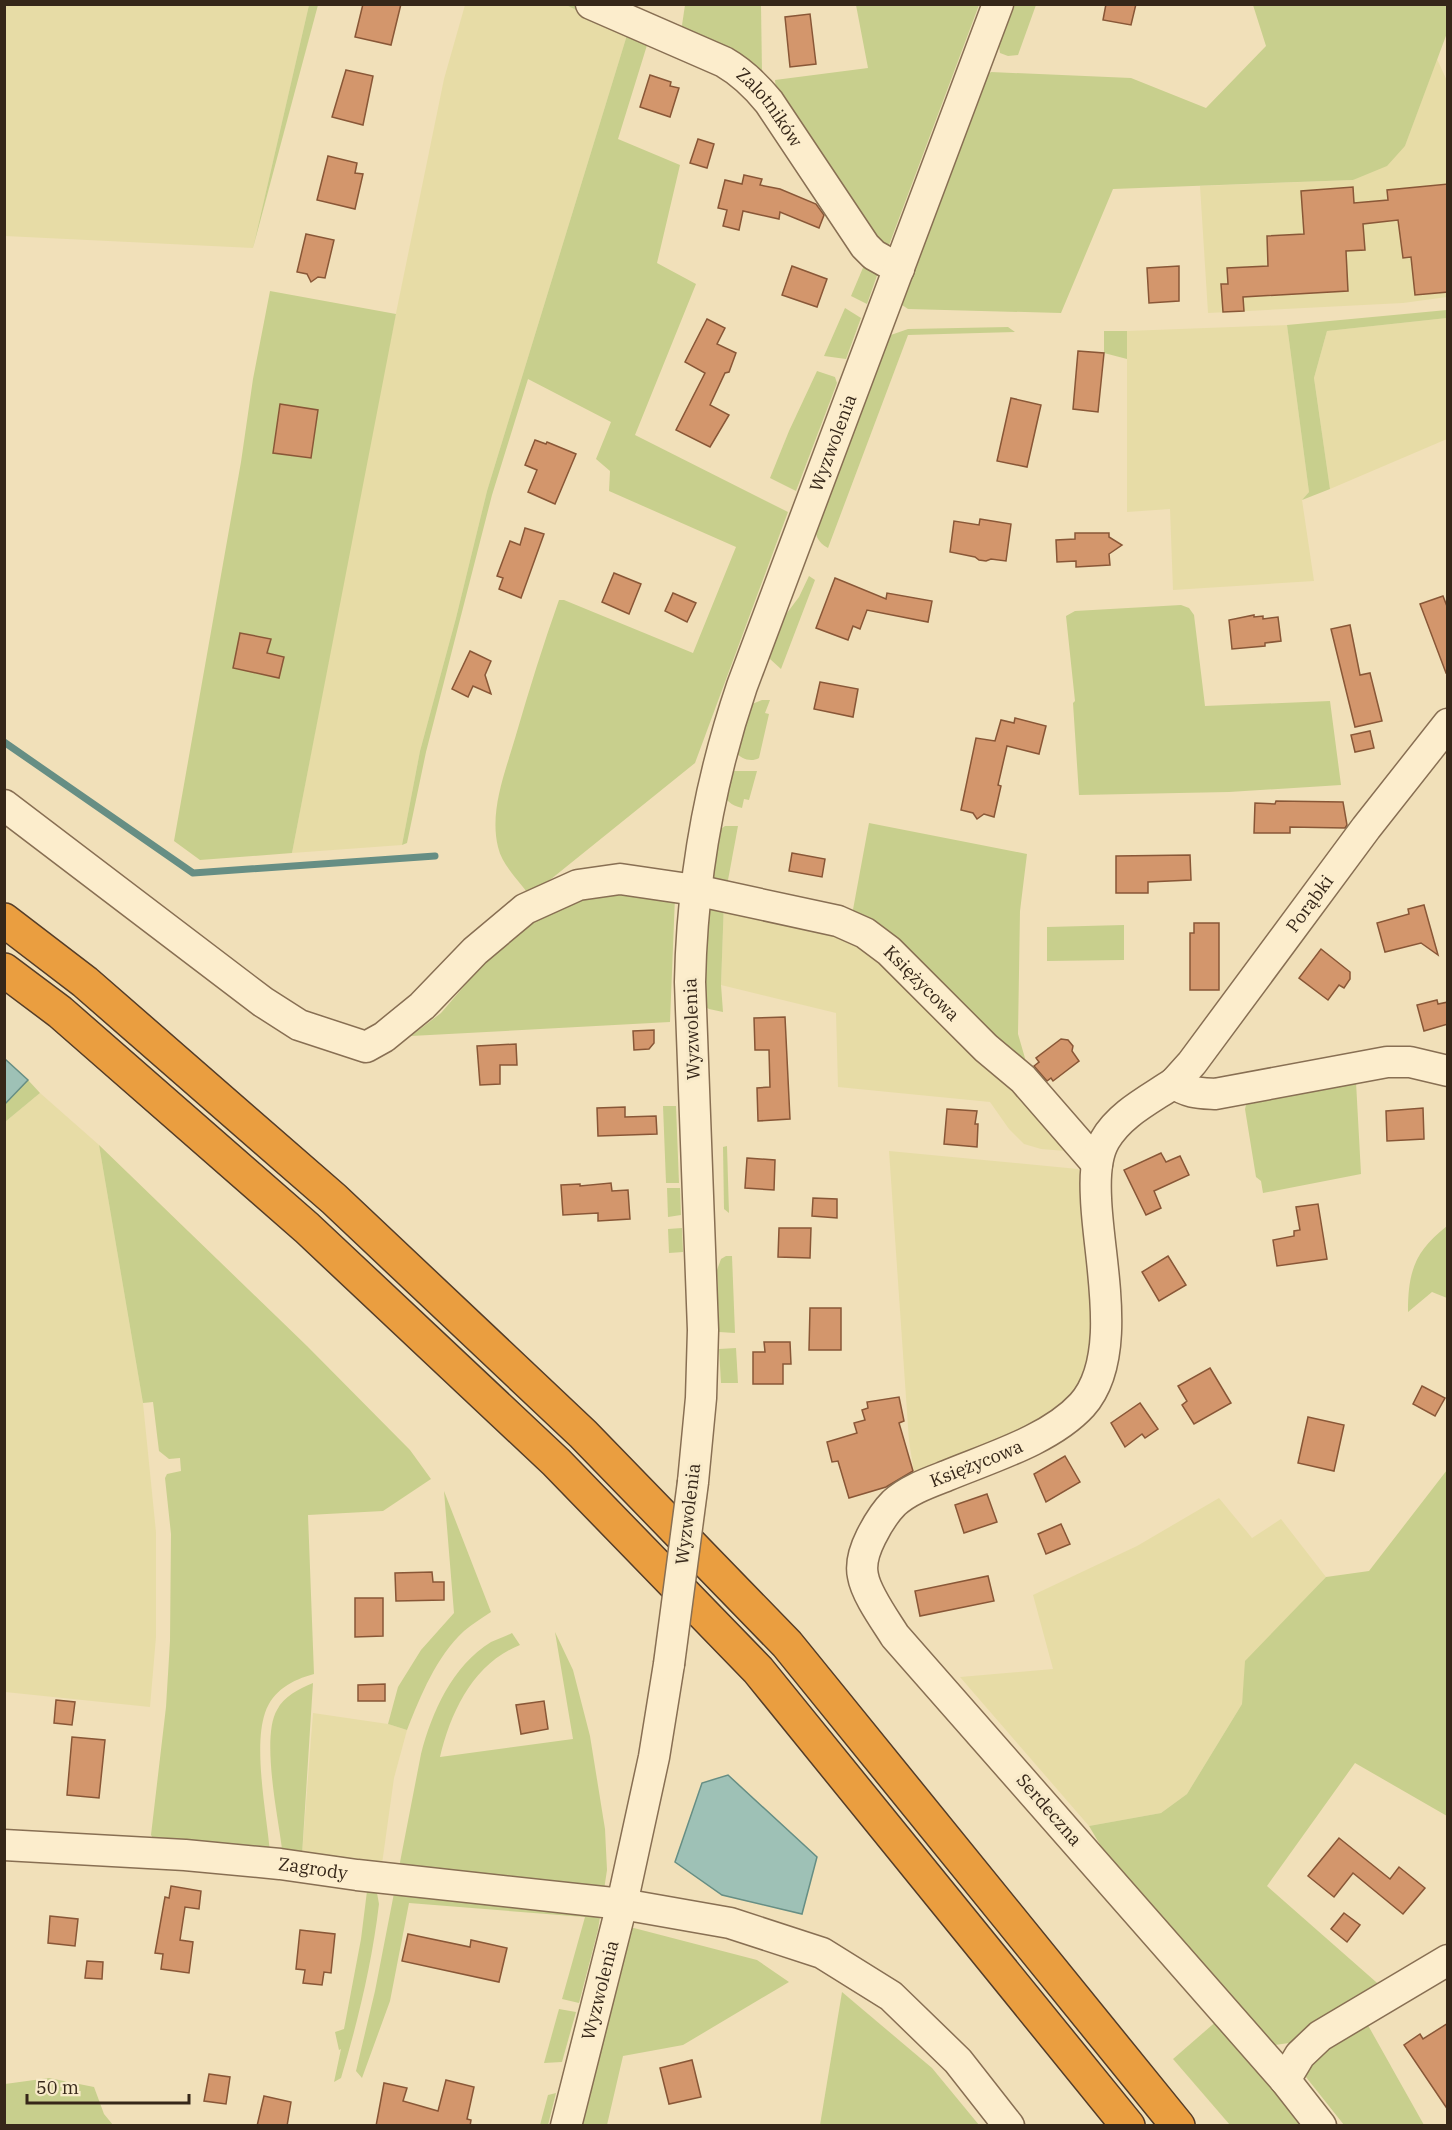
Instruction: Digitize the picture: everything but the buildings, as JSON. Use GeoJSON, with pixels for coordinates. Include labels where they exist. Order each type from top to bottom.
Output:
{"type":"FeatureCollection","features":[{"type":"Feature","properties":{"kind":"highway"},"geometry":{"type":"LineString","coordinates":[[4,920],[84,982],[334,1199],[591,1442],[787,1644],[1178,2126]]}},
{"type":"Feature","properties":{"kind":"highway"},"geometry":{"type":"LineString","coordinates":[[4,970],[60,1012],[307,1228],[556,1462],[758,1670],[1128,2126]]}},
{"type":"Feature","properties":{"kind":"street","name":"Zalotników"},"geometry":{"type":"LineString","coordinates":[[591,4],[724,62],[753,83],[770,102],[865,246],[874,255],[899,269]]}},
{"type":"Feature","properties":{"kind":"street","name":"Wyzwolenia"},"geometry":{"type":"LineString","coordinates":[[566,2126],[622,1904],[654,1757],[693,1482],[701,1398],[702,1330],[690,982],[691,935],[695,890],[711,794],[734,709],[998,4]]}},
{"type":"Feature","properties":{"kind":"street","name":"Porąbki"},"geometry":{"type":"LineString","coordinates":[[1174,1083],[1199,1054],[1366,828],[1448,724]]}},
{"type":"Feature","properties":{"kind":"street"},"geometry":{"type":"LineString","coordinates":[[4,805],[263,1002],[298,1025],[366,1047],[384,1037],[422,1006],[475,951],[525,909],[578,885],[620,879],[695,890]]}},
{"type":"Feature","properties":{"kind":"street","name":"Księżycowa"},"geometry":{"type":"LineString","coordinates":[[695,890],[838,921],[864,933],[889,951],[986,1048],[1023,1079],[1097,1164]]}},
{"type":"Feature","properties":{"kind":"street"},"geometry":{"type":"LineString","coordinates":[[1174,1083],[1182,1090],[1193,1093],[1215,1094],[1387,1062],[1410,1062],[1448,1071]]}},
{"type":"Feature","properties":{"kind":"street","name":"Księżycowa"},"geometry":{"type":"LineString","coordinates":[[878,1523],[895,1502],[916,1489],[1034,1438],[1058,1425],[1082,1405],[1091,1393],[1103,1366],[1106,1329],[1096,1206],[1099,1152],[1113,1128],[1136,1108],[1174,1083]]}},
{"type":"Feature","properties":{"kind":"street","name":"Serdeczna"},"geometry":{"type":"LineString","coordinates":[[878,1523],[864,1551],[863,1576],[876,1608],[895,1636],[1285,2080],[1321,2126]]}},
{"type":"Feature","properties":{"kind":"street","name":"Zagrody"},"geometry":{"type":"LineString","coordinates":[[4,1845],[174,1854],[256,1862],[622,1904],[730,1923],[822,1953],[891,1996],[958,2061],[1009,2126]]}},
{"type":"Feature","properties":{"kind":"street"},"geometry":{"type":"LineString","coordinates":[[1285,2080],[1300,2055],[1320,2036],[1448,1960]]}},
{"type":"Feature","properties":{"kind":"shaded area"},"geometry":{"type":"Polygon","coordinates":[[[4,5],[309,5],[253,248],[5,236],[4,5]]]}},
{"type":"Feature","properties":{"kind":"shaded area"},"geometry":{"type":"Polygon","coordinates":[[[465,5],[566,5],[627,35],[487,491],[420,751],[402,845],[292,853],[378,401],[444,79],[465,5]]]}},
{"type":"Feature","properties":{"kind":"shaded area"},"geometry":{"type":"Polygon","coordinates":[[[1437,59],[1448,83],[1447,297],[1403,303],[1208,313],[1200,186],[1353,180],[1405,146],[1437,59]]]}},
{"type":"Feature","properties":{"kind":"shaded area"},"geometry":{"type":"Polygon","coordinates":[[[1447,318],[1447,439],[1330,489],[1314,378],[1327,331],[1447,318]]]}},
{"type":"Feature","properties":{"kind":"shaded area"},"geometry":{"type":"Polygon","coordinates":[[[1287,325],[1309,492],[1302,500],[1314,581],[1173,590],[1170,509],[1127,512],[1127,331],[1287,325]]]}},
{"type":"Feature","properties":{"kind":"shaded area"},"geometry":{"type":"Polygon","coordinates":[[[724,901],[861,939],[1078,1152],[1041,1149],[1024,1144],[1009,1129],[990,1102],[838,1087],[836,1013],[721,985],[724,901]]]}},
{"type":"Feature","properties":{"kind":"shaded area"},"geometry":{"type":"Polygon","coordinates":[[[40,1093],[99,1145],[143,1403],[156,1532],[156,1637],[150,1707],[5,1692],[5,1122],[40,1093]]]}},
{"type":"Feature","properties":{"kind":"shaded area"},"geometry":{"type":"Polygon","coordinates":[[[889,1151],[1078,1169],[1085,1175],[1096,1279],[1092,1375],[1057,1413],[915,1479],[909,1441],[889,1151]]]}},
{"type":"Feature","properties":{"kind":"shaded area"},"geometry":{"type":"Polygon","coordinates":[[[1219,1498],[1252,1538],[1281,1519],[1326,1577],[1246,1661],[1242,1704],[1187,1794],[1161,1813],[1089,1826],[960,1677],[1053,1669],[1033,1595],[1137,1546],[1219,1498]]]}},
{"type":"Feature","properties":{"kind":"shaded area"},"geometry":{"type":"Polygon","coordinates":[[[313,1713],[388,1724],[407,1730],[394,1778],[382,1864],[302,1855],[313,1713]]]}},
{"type":"Feature","properties":{"kind":"green space"},"geometry":{"type":"Polygon","coordinates":[[[309,5],[318,5],[253,248],[309,5]]]}},
{"type":"Feature","properties":{"kind":"green space"},"geometry":{"type":"Polygon","coordinates":[[[566,5],[576,5],[643,34],[648,42],[618,139],[680,165],[657,263],[696,284],[635,435],[788,512],[695,763],[530,896],[500,854],[496,833],[497,805],[536,668],[559,600],[564,600],[693,653],[736,547],[609,491],[610,471],[596,459],[611,422],[528,379],[492,495],[426,752],[407,843],[402,845],[420,751],[487,491],[627,35],[566,5]]]}},
{"type":"Feature","properties":{"kind":"green space"},"geometry":{"type":"Polygon","coordinates":[[[685,5],[761,5],[762,73],[681,32],[685,5]]]}},
{"type":"Feature","properties":{"kind":"green space"},"geometry":{"type":"Polygon","coordinates":[[[856,5],[979,5],[886,253],[777,99],[775,80],[868,68],[856,5]]]}},
{"type":"Feature","properties":{"kind":"green space"},"geometry":{"type":"Polygon","coordinates":[[[1012,5],[1036,5],[1018,55],[1008,56],[1000,53],[998,41],[1012,5]]]}},
{"type":"Feature","properties":{"kind":"green space"},"geometry":{"type":"Polygon","coordinates":[[[1253,5],[1447,5],[1447,33],[1405,146],[1387,166],[1353,180],[1113,189],[1061,313],[908,309],[902,305],[902,298],[983,78],[991,72],[1131,78],[1206,108],[1266,46],[1253,5]]]}},
{"type":"Feature","properties":{"kind":"green space"},"geometry":{"type":"Polygon","coordinates":[[[865,263],[879,270],[867,304],[851,296],[865,263]]]}},
{"type":"Feature","properties":{"kind":"green space"},"geometry":{"type":"Polygon","coordinates":[[[270,291],[396,314],[292,853],[200,860],[174,841],[270,291]]]}},
{"type":"Feature","properties":{"kind":"green space"},"geometry":{"type":"Polygon","coordinates":[[[845,308],[861,318],[846,359],[824,356],[845,308]]]}},
{"type":"Feature","properties":{"kind":"green space"},"geometry":{"type":"Polygon","coordinates":[[[1447,310],[1447,318],[1327,331],[1314,378],[1330,489],[1302,500],[1309,492],[1287,325],[1447,310]]]}},
{"type":"Feature","properties":{"kind":"green space"},"geometry":{"type":"Polygon","coordinates":[[[1008,327],[1015,332],[908,335],[828,548],[821,543],[816,535],[815,523],[888,336],[908,329],[1008,327]]]}},
{"type":"Feature","properties":{"kind":"green space"},"geometry":{"type":"Polygon","coordinates":[[[1104,331],[1127,331],[1127,359],[1104,353],[1104,331]]]}},
{"type":"Feature","properties":{"kind":"green space"},"geometry":{"type":"Polygon","coordinates":[[[817,371],[835,377],[837,383],[796,491],[770,478],[817,371]]]}},
{"type":"Feature","properties":{"kind":"green space"},"geometry":{"type":"Polygon","coordinates":[[[809,576],[815,580],[781,669],[770,659],[769,652],[781,621],[799,597],[809,576]]]}},
{"type":"Feature","properties":{"kind":"green space"},"geometry":{"type":"Polygon","coordinates":[[[1181,605],[1189,608],[1194,615],[1205,706],[1330,701],[1341,785],[1229,792],[1079,795],[1073,703],[1075,701],[1066,616],[1075,611],[1181,605]]]}},
{"type":"Feature","properties":{"kind":"green space"},"geometry":{"type":"Polygon","coordinates":[[[770,700],[765,713],[769,714],[759,758],[746,759],[735,752],[752,704],[770,700]]]}},
{"type":"Feature","properties":{"kind":"green space"},"geometry":{"type":"Polygon","coordinates":[[[728,771],[757,771],[749,800],[744,799],[742,808],[726,798],[728,771]]]}},
{"type":"Feature","properties":{"kind":"green space"},"geometry":{"type":"Polygon","coordinates":[[[869,823],[1027,854],[1020,911],[1018,1034],[1029,1072],[852,915],[869,823]]]}},
{"type":"Feature","properties":{"kind":"green space"},"geometry":{"type":"Polygon","coordinates":[[[725,826],[738,826],[726,891],[707,887],[718,831],[725,826]]]}},
{"type":"Feature","properties":{"kind":"green space"},"geometry":{"type":"Polygon","coordinates":[[[609,891],[675,897],[670,1022],[411,1036],[441,1013],[496,949],[536,917],[579,895],[609,891]]]}},
{"type":"Feature","properties":{"kind":"green space"},"geometry":{"type":"Polygon","coordinates":[[[705,901],[724,901],[721,985],[723,1012],[703,1005],[705,901]]]}},
{"type":"Feature","properties":{"kind":"green space"},"geometry":{"type":"Polygon","coordinates":[[[1124,925],[1124,960],[1047,961],[1047,927],[1124,925]]]}},
{"type":"Feature","properties":{"kind":"green space"},"geometry":{"type":"Polygon","coordinates":[[[1380,1072],[1384,1079],[1356,1082],[1361,1174],[1263,1193],[1261,1181],[1256,1177],[1245,1109],[1247,1101],[1380,1072]]]}},
{"type":"Feature","properties":{"kind":"green space"},"geometry":{"type":"Polygon","coordinates":[[[28,1080],[40,1093],[5,1122],[5,1104],[28,1080]]]}},
{"type":"Feature","properties":{"kind":"green space"},"geometry":{"type":"Polygon","coordinates":[[[663,1106],[676,1106],[679,1183],[666,1183],[663,1106]]]}},
{"type":"Feature","properties":{"kind":"green space"},"geometry":{"type":"Polygon","coordinates":[[[99,1145],[307,1346],[410,1450],[431,1479],[383,1511],[308,1515],[314,1674],[284,1687],[273,1698],[265,1713],[260,1744],[270,1853],[155,1841],[151,1835],[166,1707],[170,1641],[171,1534],[165,1478],[167,1474],[181,1471],[180,1458],[169,1459],[159,1451],[153,1402],[143,1403],[99,1145]]]}},
{"type":"Feature","properties":{"kind":"green space"},"geometry":{"type":"Polygon","coordinates":[[[727,1146],[729,1213],[724,1209],[723,1147],[727,1146]]]}},
{"type":"Feature","properties":{"kind":"green space"},"geometry":{"type":"Polygon","coordinates":[[[667,1188],[680,1188],[681,1215],[668,1217],[667,1188]]]}},
{"type":"Feature","properties":{"kind":"green space"},"geometry":{"type":"Polygon","coordinates":[[[1447,1226],[1447,1298],[1432,1292],[1408,1312],[1410,1285],[1416,1263],[1427,1244],[1447,1226]]]}},
{"type":"Feature","properties":{"kind":"green space"},"geometry":{"type":"Polygon","coordinates":[[[682,1228],[683,1252],[669,1253],[668,1229],[682,1228]]]}},
{"type":"Feature","properties":{"kind":"green space"},"geometry":{"type":"Polygon","coordinates":[[[732,1256],[735,1333],[719,1332],[717,1270],[721,1259],[732,1256]]]}},
{"type":"Feature","properties":{"kind":"green space"},"geometry":{"type":"Polygon","coordinates":[[[736,1348],[738,1383],[721,1383],[719,1349],[736,1348]]]}},
{"type":"Feature","properties":{"kind":"green space"},"geometry":{"type":"Polygon","coordinates":[[[1447,1470],[1447,1816],[1355,1763],[1267,1886],[1384,1989],[1296,2042],[1275,2045],[1105,1853],[1089,1826],[1161,1813],[1187,1794],[1242,1704],[1245,1661],[1326,1577],[1369,1571],[1447,1470]]]}},
{"type":"Feature","properties":{"kind":"green space"},"geometry":{"type":"Polygon","coordinates":[[[444,1491],[491,1612],[464,1631],[445,1653],[424,1690],[407,1730],[388,1724],[398,1687],[421,1650],[454,1613],[444,1491]]]}},
{"type":"Feature","properties":{"kind":"green space"},"geometry":{"type":"Polygon","coordinates":[[[555,1632],[573,1670],[590,1736],[605,1829],[607,1870],[598,1930],[579,2003],[562,1999],[585,1917],[409,1903],[390,2001],[362,2078],[356,2071],[375,1991],[421,1754],[431,1722],[446,1691],[465,1664],[491,1642],[512,1633],[520,1645],[504,1653],[490,1664],[467,1690],[451,1723],[440,1757],[573,1739],[555,1632]]]}},
{"type":"Feature","properties":{"kind":"green space"},"geometry":{"type":"Polygon","coordinates":[[[313,1683],[302,1855],[287,1854],[282,1849],[272,1777],[270,1738],[272,1722],[277,1710],[288,1697],[313,1683]]]}},
{"type":"Feature","properties":{"kind":"green space"},"geometry":{"type":"Polygon","coordinates":[[[374,1888],[379,1904],[368,1970],[341,2078],[334,2082],[341,2049],[339,2050],[335,2032],[344,2029],[361,1939],[367,1891],[374,1888]]]}},
{"type":"Feature","properties":{"kind":"green space"},"geometry":{"type":"Polygon","coordinates":[[[630,1927],[757,1960],[789,1982],[683,2045],[623,2056],[607,2125],[580,2126],[630,1927]]]}},
{"type":"Feature","properties":{"kind":"green space"},"geometry":{"type":"Polygon","coordinates":[[[842,1992],[932,2068],[979,2125],[820,2125],[842,1992]]]}},
{"type":"Feature","properties":{"kind":"green space"},"geometry":{"type":"Polygon","coordinates":[[[559,2009],[576,2012],[562,2062],[544,2063],[559,2009]]]}},
{"type":"Feature","properties":{"kind":"green space"},"geometry":{"type":"Polygon","coordinates":[[[1219,2019],[1307,2125],[1230,2125],[1173,2059],[1219,2019]]]}},
{"type":"Feature","properties":{"kind":"green space"},"geometry":{"type":"Polygon","coordinates":[[[1365,2020],[1424,2125],[1344,2125],[1302,2072],[1309,2058],[1365,2020]]]}},
{"type":"Feature","properties":{"kind":"green space"},"geometry":{"type":"Polygon","coordinates":[[[49,2078],[94,2087],[104,2114],[113,2125],[5,2125],[5,2084],[49,2078]]]}},
{"type":"Feature","properties":{"kind":"green space"},"geometry":{"type":"Polygon","coordinates":[[[556,2093],[548,2125],[540,2125],[548,2095],[556,2093]]]}},
{"type":"Feature","properties":{"kind":"water"},"geometry":{"type":"Polygon","coordinates":[[[5,1059],[28,1080],[5,1104],[5,1059]]]}},
{"type":"Feature","properties":{"kind":"water"},"geometry":{"type":"Polygon","coordinates":[[[728,1775],[817,1857],[802,1914],[722,1895],[675,1862],[702,1783],[728,1775]]]}},
{"type":"Feature","properties":{"kind":"waterway"},"geometry":{"type":"LineString","coordinates":[[4,742],[193,873],[435,856]]}}]}
